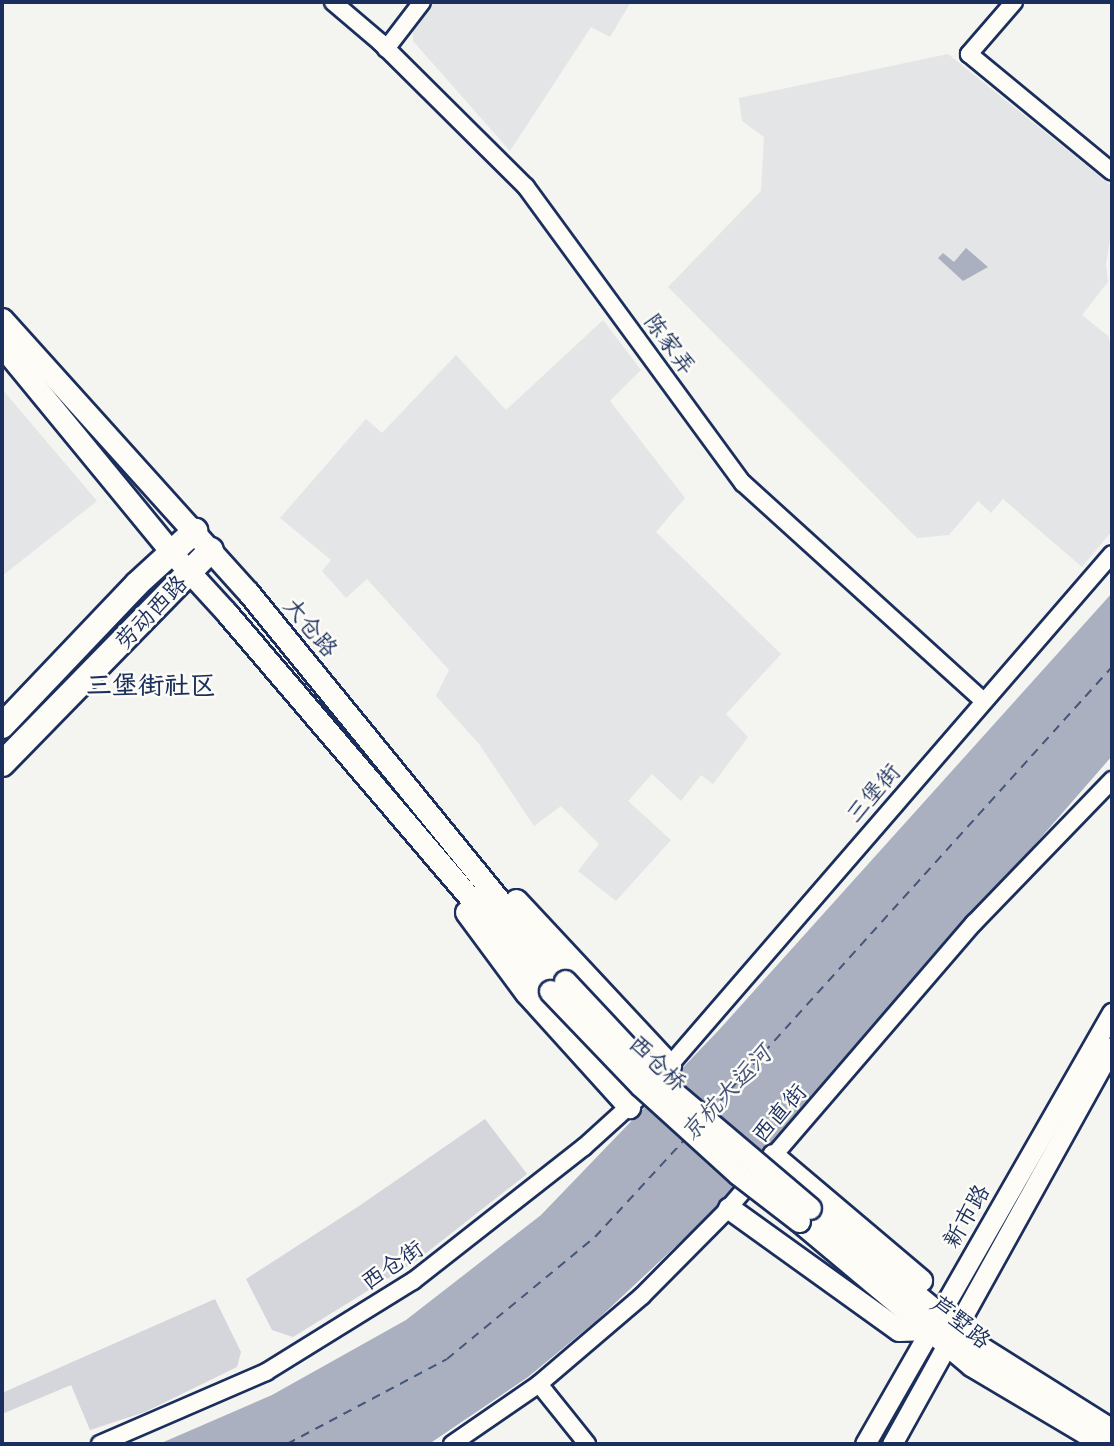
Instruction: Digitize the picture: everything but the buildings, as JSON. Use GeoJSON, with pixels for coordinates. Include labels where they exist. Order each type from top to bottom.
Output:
{"type":"FeatureCollection","features":[{"type":"Feature","properties":{"kind":"main road","name":"大仓路"},"geometry":{"type":"LineString","coordinates":[[2,319],[195,531],[377,748],[558,986]]}},
{"type":"Feature","properties":{"kind":"main road"},"geometry":{"type":"LineString","coordinates":[[2,346],[172,553],[226,612],[360,770],[558,986]]}},
{"type":"Feature","properties":{"kind":"main road","name":"劳动西路"},"geometry":{"type":"LineString","coordinates":[[2,726],[137,584],[195,531]]}},
{"type":"Feature","properties":{"kind":"main road","name":"劳动西路"},"geometry":{"type":"LineString","coordinates":[[2,764],[211,550]]}},
{"type":"Feature","properties":{"kind":"main road"},"geometry":{"type":"LineString","coordinates":[[377,748],[670,1065]]}},
{"type":"Feature","properties":{"kind":"main road"},"geometry":{"type":"LineString","coordinates":[[360,770],[526,993],[629,1107]]}},
{"type":"Feature","properties":{"kind":"main road","name":"西仓桥"},"geometry":{"type":"LineString","coordinates":[[558,986],[640,1085],[738,1174],[804,1215]]}},
{"type":"Feature","properties":{"kind":"main road"},"geometry":{"type":"LineString","coordinates":[[729,1208],[899,1330],[934,1321],[922,1280],[773,1155]]}},
{"type":"Feature","properties":{"kind":"main road","name":"芦墅路"},"geometry":{"type":"LineString","coordinates":[[804,1215],[953,1337],[971,1365],[1104,1444]]}},
{"type":"Feature","properties":{"kind":"main road","name":"芦墅路"},"geometry":{"type":"LineString","coordinates":[[953,1337],[980,1347],[1112,1430]]}},
{"type":"Feature","properties":{"kind":"street","name":"陈家弄"},"geometry":{"type":"LineString","coordinates":[[333,2],[386,49],[526,187],[744,483],[983,701]]}},
{"type":"Feature","properties":{"kind":"street"},"geometry":{"type":"LineString","coordinates":[[386,49],[422,2]]}},
{"type":"Feature","properties":{"kind":"street"},"geometry":{"type":"LineString","coordinates":[[1014,2],[970,54],[1112,172]]}},
{"type":"Feature","properties":{"kind":"street","name":"三堡街"},"geometry":{"type":"LineString","coordinates":[[670,1065],[1112,554]]}},
{"type":"Feature","properties":{"kind":"street","name":"西直街"},"geometry":{"type":"LineString","coordinates":[[452,1444],[539,1384],[642,1296],[729,1208],[974,923],[1112,780]]}},
{"type":"Feature","properties":{"kind":"street","name":"新市路"},"geometry":{"type":"LineString","coordinates":[[865,1444],[1112,1013]]}},
{"type":"Feature","properties":{"kind":"street","name":"新市路"},"geometry":{"type":"LineString","coordinates":[[892,1444],[1112,1047]]}},
{"type":"Feature","properties":{"kind":"street","name":"西仓街"},"geometry":{"type":"LineString","coordinates":[[100,1444],[266,1372],[414,1281],[629,1107],[670,1065]]}},
{"type":"Feature","properties":{"kind":"street"},"geometry":{"type":"LineString","coordinates":[[539,1384],[587,1444]]}},
{"type":"Feature","properties":{"kind":"shaded area"},"geometry":{"type":"Polygon","coordinates":[[[430,2],[631,2],[610,37],[591,27],[510,151],[413,41],[413,25],[430,2]]]}},
{"type":"Feature","properties":{"kind":"shaded area"},"geometry":{"type":"Polygon","coordinates":[[[948,54],[1112,186],[1112,227],[1106,264],[1108,282],[1082,315],[1108,336],[1112,349],[1112,531],[1082,567],[1003,499],[991,513],[978,501],[949,535],[917,538],[668,287],[761,191],[764,137],[742,121],[739,98],[948,54]]]}},
{"type":"Feature","properties":{"kind":"shaded area"},"geometry":{"type":"Polygon","coordinates":[[[603,320],[641,370],[610,401],[685,498],[656,532],[781,654],[726,714],[748,737],[713,784],[701,775],[681,801],[652,774],[628,801],[671,840],[616,901],[578,871],[599,844],[561,806],[534,826],[479,744],[436,696],[449,670],[367,579],[346,598],[322,571],[331,560],[280,518],[366,419],[382,433],[456,355],[506,410],[603,320]]]}},
{"type":"Feature","properties":{"kind":"shaded area"},"geometry":{"type":"Polygon","coordinates":[[[2,389],[97,501],[2,576],[2,389]]]}},
{"type":"Feature","properties":{"kind":"shaded area"},"geometry":{"type":"Polygon","coordinates":[[[485,1119],[527,1174],[416,1261],[293,1337],[272,1330],[246,1279],[359,1206],[485,1119]]]}},
{"type":"Feature","properties":{"kind":"shaded area"},"geometry":{"type":"Polygon","coordinates":[[[215,1299],[241,1352],[237,1367],[145,1412],[90,1430],[71,1385],[2,1414],[2,1393],[215,1299]]]}},
{"type":"Feature","properties":{"kind":"water"},"geometry":{"type":"Polygon","coordinates":[[[966,248],[988,267],[963,281],[938,258],[943,253],[954,262],[966,248]]]}},
{"type":"Feature","properties":{"kind":"water","name":"京杭大运河"},"geometry":{"type":"Polygon","coordinates":[[[1112,593],[1112,756],[725,1200],[596,1321],[528,1377],[429,1444],[159,1444],[272,1395],[406,1320],[541,1215],[718,1031],[1112,593]]]}},
{"type":"Feature","properties":{"kind":"ferry route"},"geometry":{"type":"LineString","coordinates":[[710,1112],[1112,667]]}},
{"type":"Feature","properties":{"kind":"ferry route"},"geometry":{"type":"LineString","coordinates":[[287,1444],[447,1359],[595,1237],[685,1139]]}},
{"type":"Feature","properties":{"kind":"district","name":"三堡街社区"},"geometry":{"type":"Point","coordinates":[151,686]}}]}
